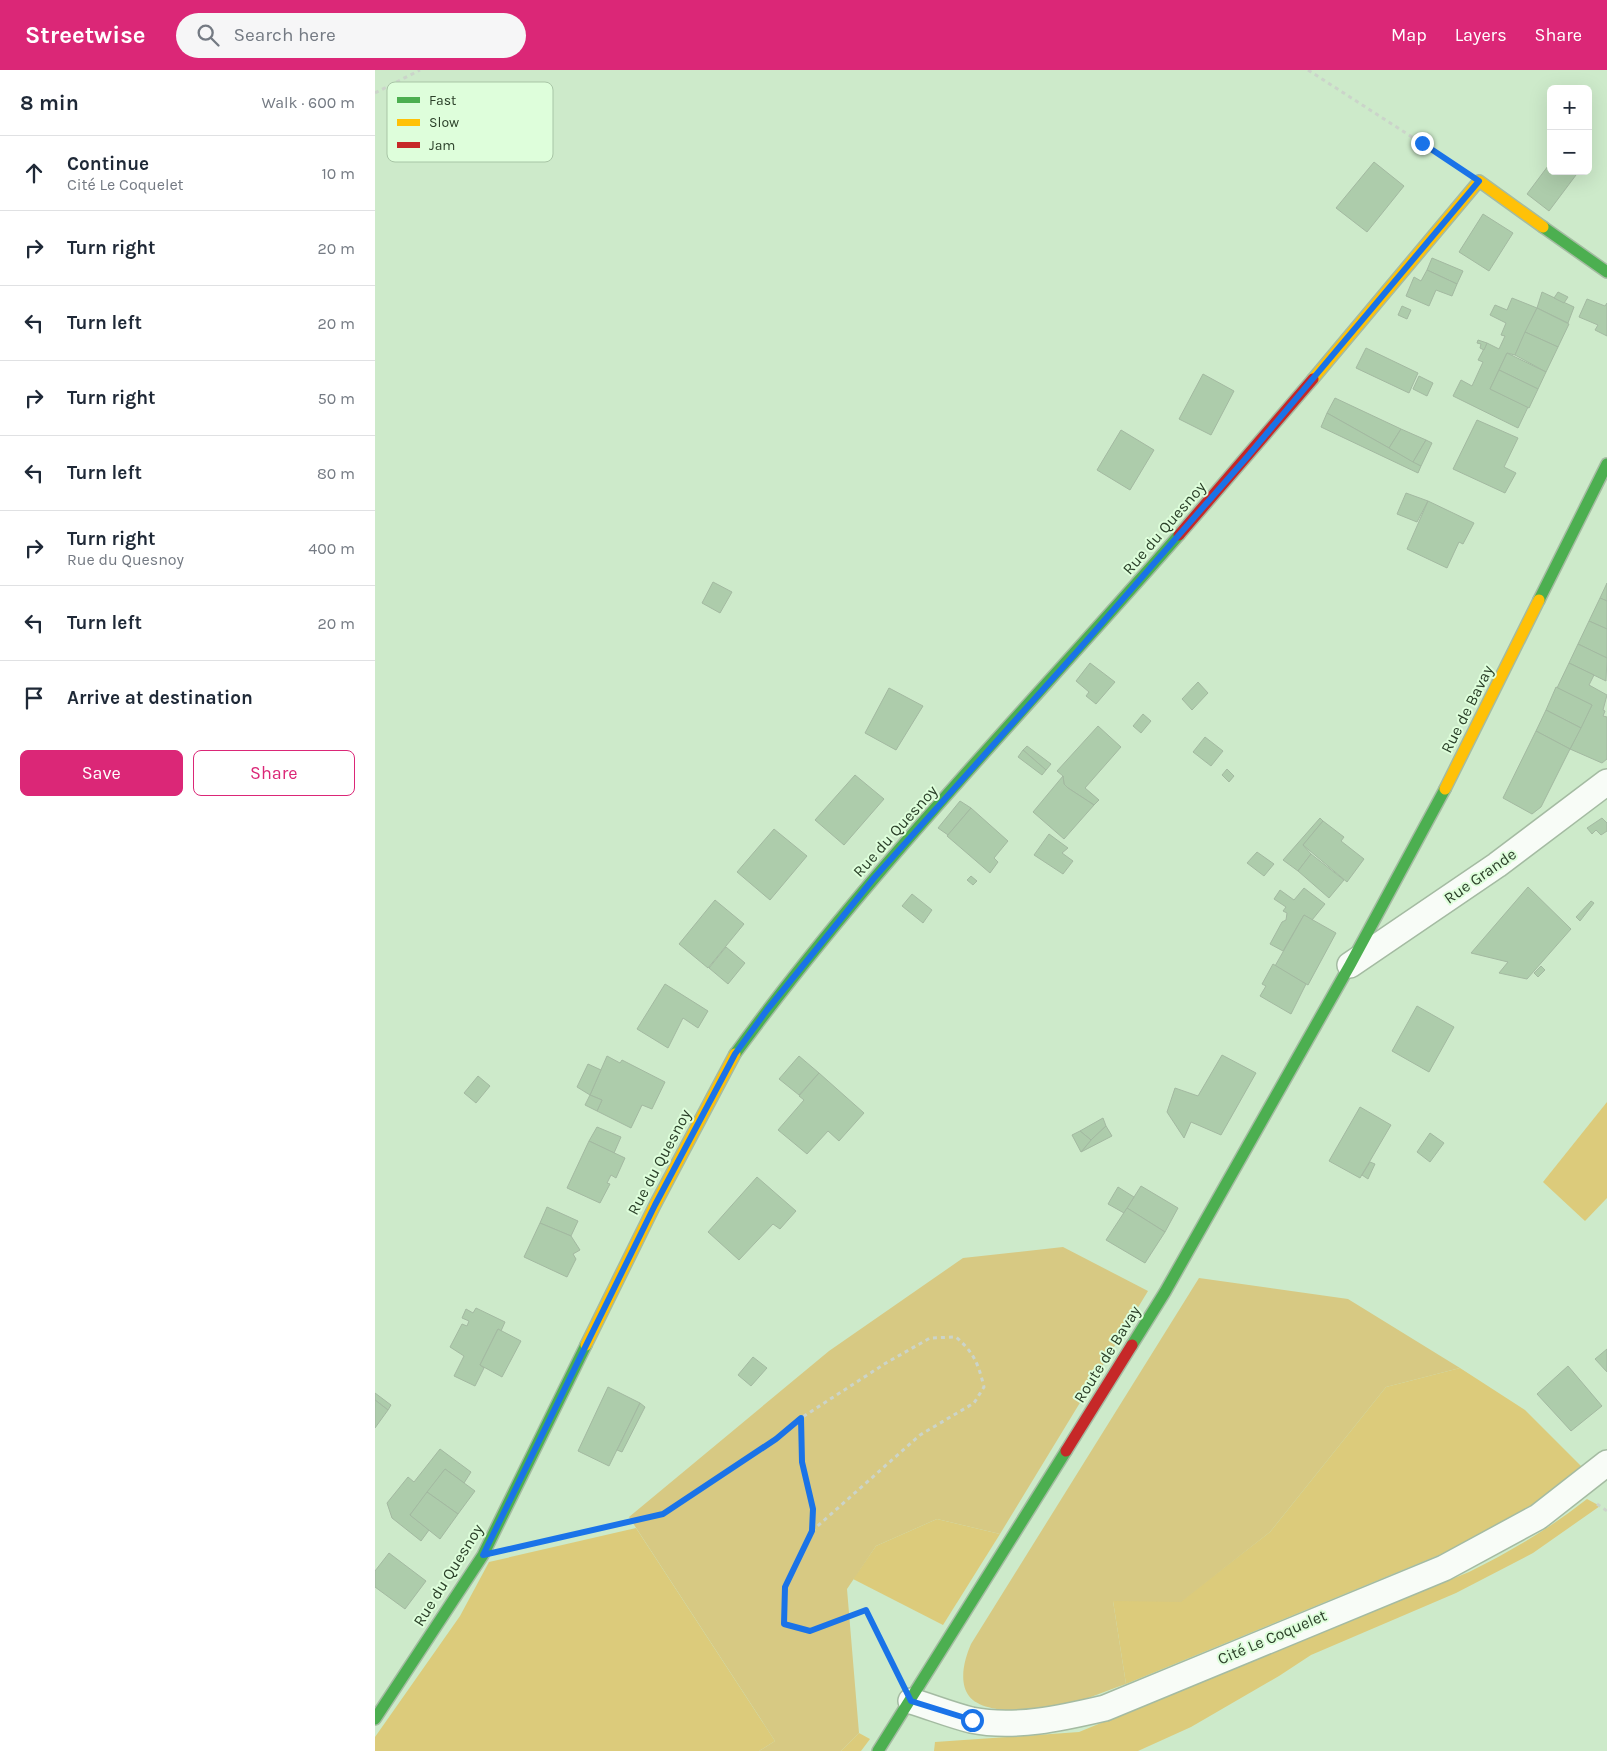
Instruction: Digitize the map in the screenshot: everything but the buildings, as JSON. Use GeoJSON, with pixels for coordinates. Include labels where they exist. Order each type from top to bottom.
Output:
{"type":"FeatureCollection","features":[{"type":"Feature","properties":{"kind":"street"},"geometry":{"type":"LineString","coordinates":[[1479,181],[1607,272]]}},
{"type":"Feature","properties":{"kind":"street","name":"Rue du Quesnoy"},"geometry":{"type":"LineString","coordinates":[[375,1719],[483,1555],[655,1205],[735,1054],[874,878],[1241,464],[1479,181]]}},
{"type":"Feature","properties":{"kind":"street","name":"Rue de Bavay"},"geometry":{"type":"LineString","coordinates":[[1350,965],[1460,760],[1607,464]]}},
{"type":"Feature","properties":{"kind":"street","name":"Rue Grande"},"geometry":{"type":"LineString","coordinates":[[1350,965],[1497,865],[1607,782]]}},
{"type":"Feature","properties":{"kind":"street","name":"Route de Bavay"},"geometry":{"type":"LineString","coordinates":[[878,1751],[1165,1292],[1350,965]]}},
{"type":"Feature","properties":{"kind":"street","name":"Cité Le Coquelet"},"geometry":{"type":"LineString","coordinates":[[911,1701],[972,1720],[1019,1722],[1060,1719],[1105,1708],[1444,1568],[1538,1517],[1607,1463]]}},
{"type":"Feature","properties":{"kind":"path"},"geometry":{"type":"LineString","coordinates":[[395,82],[420,70]]}},
{"type":"Feature","properties":{"kind":"path"},"geometry":{"type":"LineString","coordinates":[[1308,70],[1362,103],[1479,181]]}},
{"type":"Feature","properties":{"kind":"path"},"geometry":{"type":"LineString","coordinates":[[375,92],[387,86]]}},
{"type":"Feature","properties":{"kind":"path"},"geometry":{"type":"LineString","coordinates":[[483,1555],[663,1514],[776,1439],[801,1418],[886,1363],[929,1338],[955,1337],[971,1350],[984,1387],[974,1403],[920,1434],[812,1531],[785,1587],[784,1624],[810,1631],[866,1610],[911,1701]]}},
{"type":"Feature","properties":{"kind":"path"},"geometry":{"type":"LineString","coordinates":[[801,1418],[802,1462],[813,1509],[812,1531]]}},
{"type":"Feature","properties":{"kind":"shaded area"},"geometry":{"type":"Polygon","coordinates":[[[1607,1102],[1607,1198],[1585,1221],[1543,1182],[1607,1102]]]}},
{"type":"Feature","properties":{"kind":"shaded area"},"geometry":{"type":"Polygon","coordinates":[[[1063,1247],[1148,1291],[1000,1534],[937,1519],[876,1546],[847,1589],[859,1733],[841,1751],[759,1751],[775,1741],[629,1517],[829,1351],[963,1258],[1063,1247]]]}},
{"type":"Feature","properties":{"kind":"shaded area"},"geometry":{"type":"Polygon","coordinates":[[[1199,1278],[1348,1299],[1460,1368],[1386,1387],[1270,1532],[1181,1602],[1113,1601],[1126,1684],[1048,1709],[1024,1711],[997,1709],[976,1702],[969,1696],[963,1677],[971,1644],[1199,1278]]]}},
{"type":"Feature","properties":{"kind":"shaded area"},"geometry":{"type":"Polygon","coordinates":[[[1460,1368],[1525,1410],[1583,1468],[1546,1499],[1483,1537],[1126,1684],[1113,1601],[1181,1601],[1270,1532],[1386,1387],[1460,1368]]]}},
{"type":"Feature","properties":{"kind":"shaded area"},"geometry":{"type":"Polygon","coordinates":[[[1587,1499],[1600,1506],[1533,1553],[1456,1593],[1311,1655],[1279,1676],[1191,1727],[1138,1751],[934,1751],[935,1742],[1079,1732],[1469,1572],[1530,1539],[1587,1499]]]}},
{"type":"Feature","properties":{"kind":"shaded area"},"geometry":{"type":"Polygon","coordinates":[[[937,1519],[1000,1534],[943,1625],[853,1579],[876,1546],[937,1519]]]}},
{"type":"Feature","properties":{"kind":"shaded area"},"geometry":{"type":"Polygon","coordinates":[[[636,1528],[775,1741],[759,1751],[375,1751],[375,1737],[460,1616],[489,1562],[636,1528]]]}},
{"type":"Feature","properties":{"kind":"shaded area"},"geometry":{"type":"Polygon","coordinates":[[[859,1733],[870,1739],[861,1751],[841,1751],[859,1733]]]}},
{"type":"Feature","properties":{"kind":"traffic: fast"},"geometry":{"type":"LineString","coordinates":[[1543,227],[1607,272]]}},
{"type":"Feature","properties":{"kind":"traffic: fast"},"geometry":{"type":"LineString","coordinates":[[1539,600],[1607,464]]}},
{"type":"Feature","properties":{"kind":"traffic: fast"},"geometry":{"type":"LineString","coordinates":[[735,1054],[786,986],[895,854],[1179,535]]}},
{"type":"Feature","properties":{"kind":"traffic: fast"},"geometry":{"type":"LineString","coordinates":[[1132,1345],[1165,1292],[1350,965],[1445,789]]}},
{"type":"Feature","properties":{"kind":"traffic: fast"},"geometry":{"type":"LineString","coordinates":[[375,1719],[483,1555],[586,1345]]}},
{"type":"Feature","properties":{"kind":"traffic: fast"},"geometry":{"type":"LineString","coordinates":[[878,1751],[1066,1451]]}},
{"type":"Feature","properties":{"kind":"traffic: slow"},"geometry":{"type":"LineString","coordinates":[[1313,379],[1479,181],[1543,227]]}},
{"type":"Feature","properties":{"kind":"traffic: slow"},"geometry":{"type":"LineString","coordinates":[[1445,789],[1539,600]]}},
{"type":"Feature","properties":{"kind":"traffic: slow"},"geometry":{"type":"LineString","coordinates":[[586,1345],[655,1205],[735,1054]]}},
{"type":"Feature","properties":{"kind":"traffic: jam"},"geometry":{"type":"LineString","coordinates":[[1179,535],[1313,379]]}},
{"type":"Feature","properties":{"kind":"traffic: jam"},"geometry":{"type":"LineString","coordinates":[[1066,1451],[1132,1345]]}},
{"type":"Feature","properties":{"kind":"route"},"geometry":{"type":"LineString","coordinates":[[972,1720],[911,1701],[866,1610],[810,1631],[784,1624],[785,1587],[812,1531],[813,1509],[802,1462],[801,1418],[776,1439],[663,1514],[543,1543],[483,1555],[655,1205],[735,1054],[767,1010],[874,878],[1081,647],[1247,457],[1479,181],[1422,143]]}}]}
